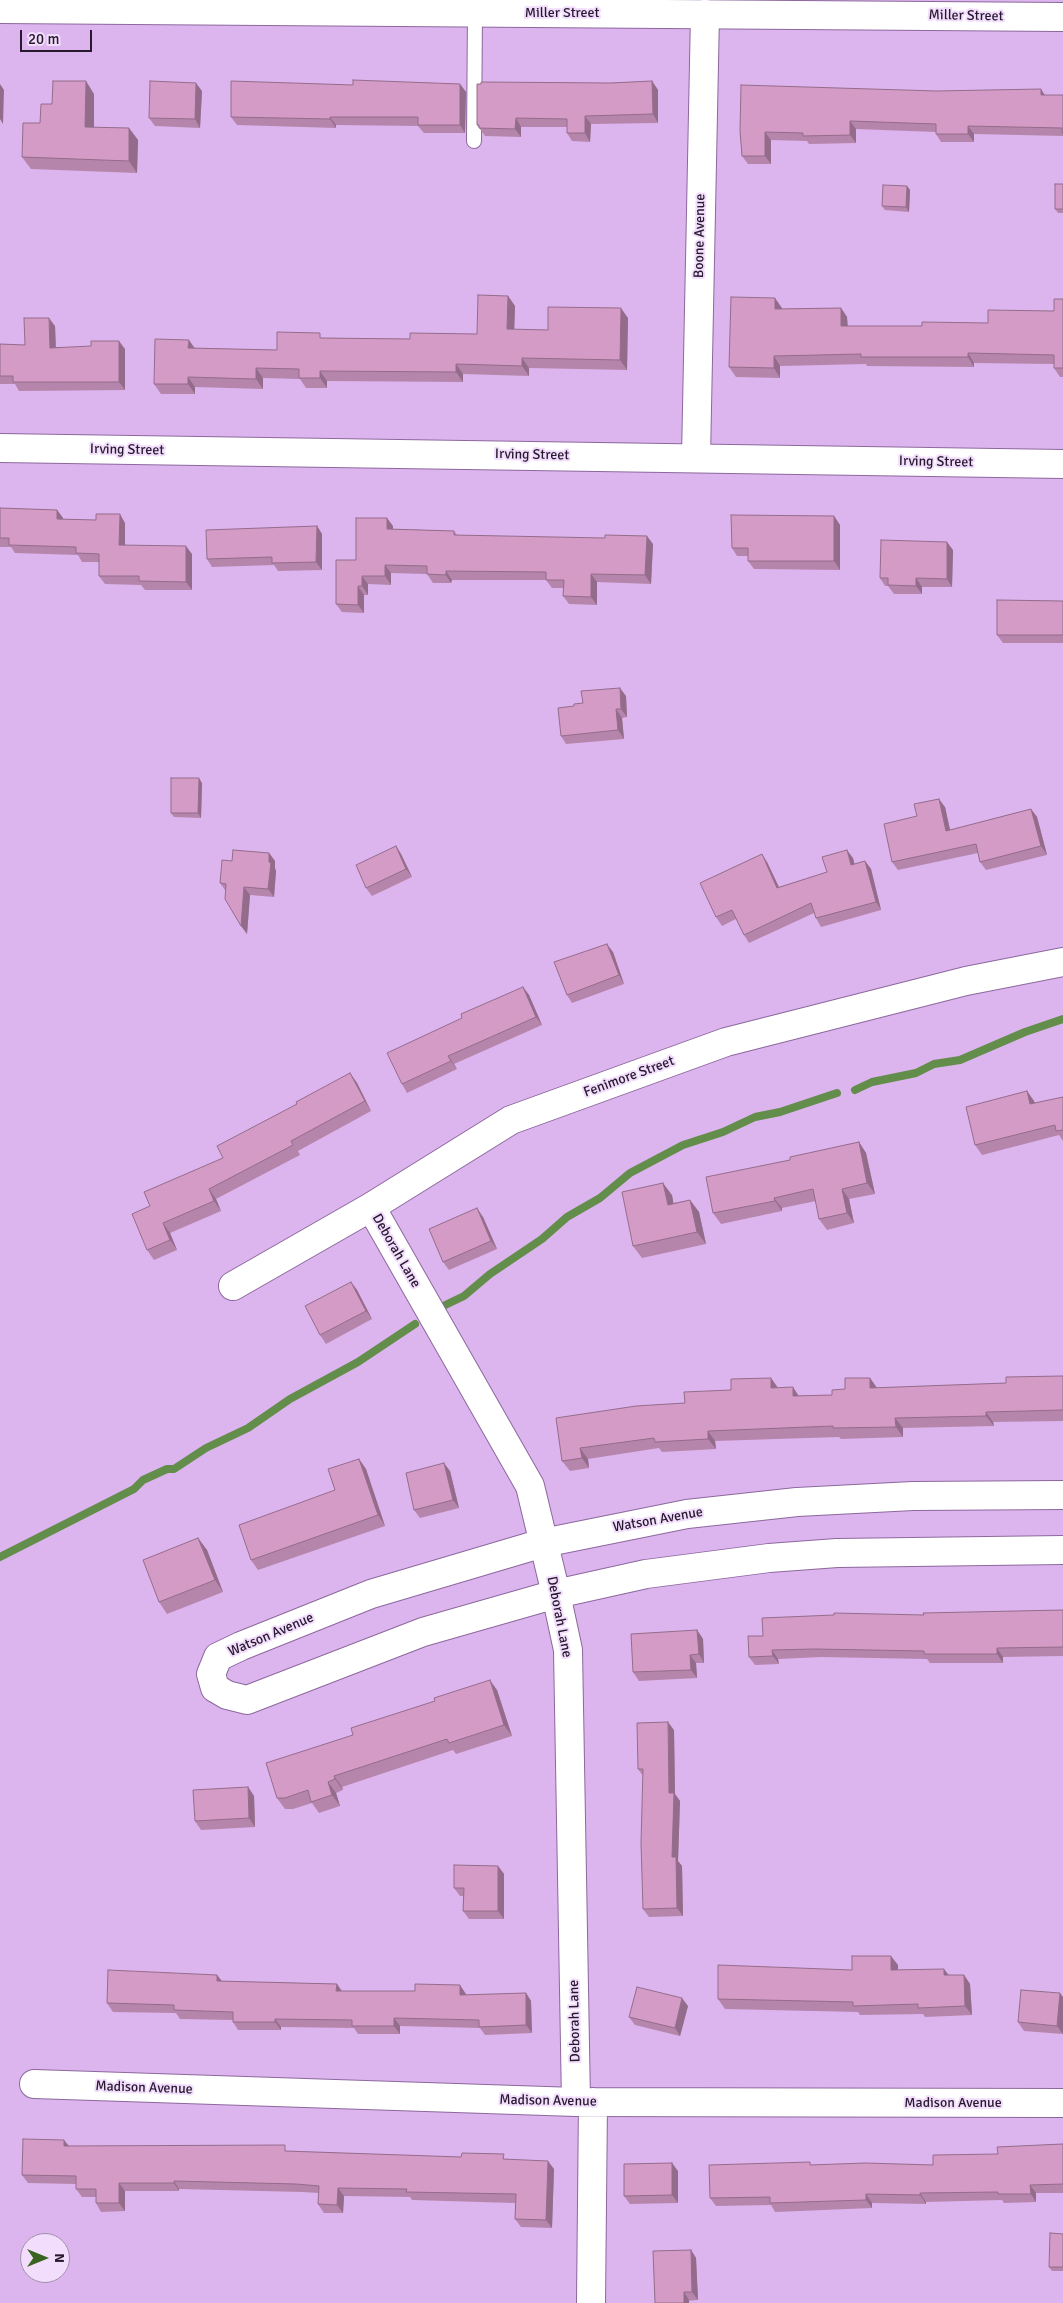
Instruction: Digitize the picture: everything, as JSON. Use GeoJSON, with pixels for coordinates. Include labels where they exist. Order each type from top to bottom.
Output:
{"type":"FeatureCollection","features":[{"type":"Feature","properties":{"kind":"street","name":"Miller Street"},"geometry":{"type":"LineString","coordinates":[[0,9],[1063,17]]}},
{"type":"Feature","properties":{"kind":"street","name":"Boone Avenue"},"geometry":{"type":"LineString","coordinates":[[696,457],[705,14]]}},
{"type":"Feature","properties":{"kind":"street","name":"Irving Street"},"geometry":{"type":"LineString","coordinates":[[0,448],[1063,464]]}},
{"type":"Feature","properties":{"kind":"street","name":"Fenimore Street"},"geometry":{"type":"LineString","coordinates":[[233,1286],[372,1207],[511,1120],[726,1042],[966,981],[1063,962]]}},
{"type":"Feature","properties":{"kind":"street","name":"Deborah Lane"},"geometry":{"type":"LineString","coordinates":[[372,1207],[530,1486],[568,1650],[591,2303]]}},
{"type":"Feature","properties":{"kind":"street","name":"Watson Avenue"},"geometry":{"type":"LineString","coordinates":[[1063,1495],[913,1496],[797,1502],[687,1514],[543,1542],[371,1594],[218,1657],[211,1674],[215,1688],[227,1695],[247,1700],[423,1632],[556,1594],[646,1574],[769,1558],[837,1553],[1063,1550]]}},
{"type":"Feature","properties":{"kind":"street","name":"Madison Avenue"},"geometry":{"type":"LineString","coordinates":[[34,2084],[585,2102],[1063,2103]]}},
{"type":"Feature","properties":{"kind":"lane"},"geometry":{"type":"LineString","coordinates":[[474,141],[475,12]]}},
{"type":"Feature","properties":{"kind":"building"},"geometry":{"type":"Polygon","coordinates":[[[353,80],[460,84],[460,125],[418,125],[418,117],[330,117],[330,119],[231,117],[231,81],[353,85],[353,80]]]}},
{"type":"Feature","properties":{"kind":"building"},"geometry":{"type":"Polygon","coordinates":[[[53,81],[86,81],[85,127],[129,128],[129,161],[22,157],[23,123],[40,123],[41,104],[52,104],[53,81]]]}},
{"type":"Feature","properties":{"kind":"building"},"geometry":{"type":"Polygon","coordinates":[[[150,81],[196,83],[195,119],[149,118],[150,81]]]}},
{"type":"Feature","properties":{"kind":"building"},"geometry":{"type":"Polygon","coordinates":[[[652,81],[653,114],[585,116],[585,133],[567,133],[567,119],[516,118],[515,129],[479,128],[479,125],[477,125],[477,84],[481,84],[481,82],[611,83],[652,81]]]}},
{"type":"Feature","properties":{"kind":"building"},"geometry":{"type":"Polygon","coordinates":[[[741,85],[936,91],[1041,89],[1041,95],[1063,95],[1063,133],[1062,128],[968,126],[968,134],[936,134],[936,124],[850,121],[850,135],[803,136],[803,133],[765,132],[765,156],[742,156],[740,131],[741,85]]]}},
{"type":"Feature","properties":{"kind":"building"},"geometry":{"type":"Polygon","coordinates":[[[1055,184],[1063,184],[1063,209],[1055,209],[1055,184]]]}},
{"type":"Feature","properties":{"kind":"building"},"geometry":{"type":"Polygon","coordinates":[[[883,185],[907,186],[906,207],[882,206],[883,185]]]}},
{"type":"Feature","properties":{"kind":"building"},"geometry":{"type":"Polygon","coordinates":[[[478,295],[508,296],[507,329],[548,330],[548,307],[621,308],[620,360],[522,358],[522,366],[456,364],[456,372],[320,371],[320,378],[299,378],[299,369],[256,368],[256,379],[188,377],[188,384],[154,384],[155,339],[189,340],[188,348],[277,350],[277,332],[320,333],[320,338],[410,339],[410,333],[477,334],[478,295]]]}},
{"type":"Feature","properties":{"kind":"building"},"geometry":{"type":"Polygon","coordinates":[[[731,297],[775,298],[775,309],[841,308],[841,326],[922,326],[922,322],[988,323],[988,310],[1054,311],[1054,299],[1063,299],[1063,368],[1054,368],[1054,355],[968,353],[968,357],[861,357],[861,354],[774,356],[774,368],[729,367],[731,297]]]}},
{"type":"Feature","properties":{"kind":"building"},"geometry":{"type":"Polygon","coordinates":[[[24,318],[49,318],[50,348],[91,346],[91,341],[119,341],[119,382],[13,382],[13,376],[0,376],[0,344],[25,345],[24,318]]]}},
{"type":"Feature","properties":{"kind":"building"},"geometry":{"type":"Polygon","coordinates":[[[0,508],[57,510],[57,519],[96,520],[96,514],[120,514],[119,545],[186,546],[186,582],[139,581],[139,576],[99,576],[99,554],[76,553],[76,547],[9,545],[9,538],[0,538],[0,508]]]}},
{"type":"Feature","properties":{"kind":"building"},"geometry":{"type":"Polygon","coordinates":[[[731,515],[834,516],[834,561],[748,561],[748,548],[732,548],[731,515]]]}},
{"type":"Feature","properties":{"kind":"building"},"geometry":{"type":"Polygon","coordinates":[[[356,518],[387,518],[387,529],[454,531],[454,535],[605,538],[605,535],[647,536],[645,575],[591,574],[591,597],[563,596],[564,580],[546,580],[546,572],[446,571],[446,575],[427,574],[427,566],[385,565],[385,576],[362,576],[362,586],[358,586],[358,605],[336,604],[336,560],[356,560],[356,518]]]}},
{"type":"Feature","properties":{"kind":"building"},"geometry":{"type":"Polygon","coordinates":[[[317,526],[316,562],[272,563],[272,557],[207,559],[206,530],[317,526]]]}},
{"type":"Feature","properties":{"kind":"building"},"geometry":{"type":"Polygon","coordinates":[[[881,540],[947,542],[947,579],[916,578],[916,586],[888,585],[888,578],[880,578],[881,540]]]}},
{"type":"Feature","properties":{"kind":"building"},"geometry":{"type":"Polygon","coordinates":[[[997,600],[1063,601],[1063,635],[997,635],[997,600]]]}},
{"type":"Feature","properties":{"kind":"building"},"geometry":{"type":"Polygon","coordinates":[[[620,688],[621,709],[616,709],[618,730],[561,736],[558,708],[583,703],[581,691],[620,688]]]}},
{"type":"Feature","properties":{"kind":"building"},"geometry":{"type":"Polygon","coordinates":[[[171,778],[199,778],[198,813],[171,813],[171,778]]]}},
{"type":"Feature","properties":{"kind":"building"},"geometry":{"type":"Polygon","coordinates":[[[939,799],[946,831],[1031,809],[1041,846],[980,862],[976,844],[892,862],[884,824],[917,816],[914,804],[939,799]]]}},
{"type":"Feature","properties":{"kind":"building"},"geometry":{"type":"Polygon","coordinates":[[[396,846],[406,869],[366,888],[356,865],[396,846]]]}},
{"type":"Feature","properties":{"kind":"building"},"geometry":{"type":"Polygon","coordinates":[[[233,850],[269,853],[269,862],[271,863],[268,889],[244,887],[241,926],[225,899],[226,884],[220,883],[222,860],[232,861],[233,850]]]}},
{"type":"Feature","properties":{"kind":"building"},"geometry":{"type":"Polygon","coordinates":[[[847,850],[851,865],[865,861],[876,902],[816,918],[811,903],[744,935],[732,910],[716,917],[700,883],[762,854],[777,888],[827,872],[822,857],[847,850]]]}},
{"type":"Feature","properties":{"kind":"building"},"geometry":{"type":"Polygon","coordinates":[[[607,944],[619,975],[567,995],[554,962],[607,944]]]}},
{"type":"Feature","properties":{"kind":"building"},"geometry":{"type":"Polygon","coordinates":[[[523,987],[536,1017],[448,1056],[451,1061],[402,1084],[387,1053],[462,1018],[461,1014],[523,987]]]}},
{"type":"Feature","properties":{"kind":"building"},"geometry":{"type":"Polygon","coordinates":[[[350,1073],[365,1101],[291,1141],[293,1145],[209,1189],[214,1201],[163,1223],[170,1240],[147,1250],[132,1214],[150,1206],[144,1192],[223,1158],[217,1146],[297,1104],[296,1102],[350,1073]]]}},
{"type":"Feature","properties":{"kind":"building"},"geometry":{"type":"Polygon","coordinates":[[[1027,1091],[1030,1104],[1063,1097],[1063,1130],[1056,1131],[1055,1125],[975,1145],[966,1107],[1027,1091]]]}},
{"type":"Feature","properties":{"kind":"building"},"geometry":{"type":"Polygon","coordinates":[[[859,1142],[867,1183],[842,1189],[847,1213],[819,1219],[813,1189],[774,1198],[775,1201],[713,1213],[706,1177],[790,1160],[790,1157],[859,1142]]]}},
{"type":"Feature","properties":{"kind":"building"},"geometry":{"type":"Polygon","coordinates":[[[663,1183],[668,1205],[690,1200],[697,1232],[633,1246],[622,1192],[663,1183]]]}},
{"type":"Feature","properties":{"kind":"building"},"geometry":{"type":"Polygon","coordinates":[[[477,1208],[491,1241],[443,1262],[429,1229],[477,1208]]]}},
{"type":"Feature","properties":{"kind":"building"},"geometry":{"type":"Polygon","coordinates":[[[351,1282],[366,1311],[320,1335],[305,1306],[351,1282]]]}},
{"type":"Feature","properties":{"kind":"building"},"geometry":{"type":"Polygon","coordinates":[[[1063,1376],[1063,1410],[986,1412],[986,1416],[895,1418],[896,1427],[833,1428],[833,1426],[708,1431],[708,1439],[655,1442],[654,1438],[580,1448],[582,1458],[562,1461],[556,1418],[636,1406],[685,1403],[684,1392],[731,1390],[731,1379],[771,1378],[771,1388],[793,1387],[793,1396],[832,1395],[832,1390],[845,1389],[845,1378],[870,1378],[870,1388],[1006,1383],[1006,1377],[1063,1376]]]}},
{"type":"Feature","properties":{"kind":"building"},"geometry":{"type":"Polygon","coordinates":[[[359,1459],[378,1515],[251,1560],[239,1525],[335,1490],[328,1469],[359,1459]]]}},
{"type":"Feature","properties":{"kind":"building"},"geometry":{"type":"Polygon","coordinates":[[[444,1463],[453,1500],[414,1510],[406,1473],[444,1463]]]}},
{"type":"Feature","properties":{"kind":"building"},"geometry":{"type":"Polygon","coordinates":[[[198,1538],[215,1580],[159,1602],[143,1560],[198,1538]]]}},
{"type":"Feature","properties":{"kind":"building"},"geometry":{"type":"Polygon","coordinates":[[[1063,1610],[1063,1647],[997,1648],[997,1654],[924,1654],[924,1651],[815,1649],[772,1650],[773,1656],[749,1657],[748,1636],[763,1636],[762,1618],[834,1615],[834,1613],[924,1615],[923,1613],[1063,1610]]]}},
{"type":"Feature","properties":{"kind":"building"},"geometry":{"type":"Polygon","coordinates":[[[697,1630],[699,1654],[690,1655],[691,1670],[633,1672],[631,1634],[697,1630]]]}},
{"type":"Feature","properties":{"kind":"building"},"geometry":{"type":"Polygon","coordinates":[[[490,1680],[504,1725],[449,1743],[447,1739],[334,1776],[335,1779],[328,1782],[332,1795],[311,1802],[308,1790],[285,1798],[277,1798],[266,1763],[353,1735],[351,1728],[435,1701],[434,1698],[490,1680]]]}},
{"type":"Feature","properties":{"kind":"building"},"geometry":{"type":"Polygon","coordinates":[[[668,1722],[669,1793],[674,1793],[672,1857],[676,1857],[677,1908],[643,1909],[641,1843],[643,1769],[638,1769],[637,1723],[668,1722]]]}},
{"type":"Feature","properties":{"kind":"building"},"geometry":{"type":"Polygon","coordinates":[[[248,1787],[249,1818],[195,1821],[193,1790],[248,1787]]]}},
{"type":"Feature","properties":{"kind":"building"},"geometry":{"type":"Polygon","coordinates":[[[454,1865],[498,1866],[498,1911],[463,1911],[464,1888],[454,1888],[454,1865]]]}},
{"type":"Feature","properties":{"kind":"building"},"geometry":{"type":"Polygon","coordinates":[[[852,1956],[891,1956],[891,1970],[944,1969],[944,1975],[964,1975],[965,2006],[918,2008],[918,2004],[853,2006],[853,2002],[718,1999],[718,1965],[852,1970],[852,1956]]]}},
{"type":"Feature","properties":{"kind":"building"},"geometry":{"type":"Polygon","coordinates":[[[108,1970],[217,1975],[217,1981],[337,1984],[336,1991],[415,1991],[415,1984],[460,1985],[460,1995],[526,1993],[526,2025],[479,2027],[479,2020],[394,2018],[394,2026],[352,2026],[352,2020],[275,2019],[275,2022],[233,2022],[233,2012],[174,2010],[174,2005],[107,2003],[108,1970]]]}},
{"type":"Feature","properties":{"kind":"building"},"geometry":{"type":"Polygon","coordinates":[[[637,1987],[682,1998],[675,2028],[629,2017],[637,1987]]]}},
{"type":"Feature","properties":{"kind":"building"},"geometry":{"type":"Polygon","coordinates":[[[1021,1990],[1060,1993],[1057,2026],[1018,2022],[1021,1990]]]}},
{"type":"Feature","properties":{"kind":"building"},"geometry":{"type":"Polygon","coordinates":[[[23,2139],[64,2140],[64,2146],[285,2145],[285,2151],[461,2157],[462,2153],[504,2154],[503,2159],[548,2161],[546,2220],[515,2219],[516,2194],[406,2192],[407,2189],[338,2188],[337,2205],[318,2204],[319,2186],[296,2184],[174,2181],[174,2183],[119,2183],[119,2203],[96,2203],[96,2189],[76,2189],[76,2176],[22,2175],[23,2139]]]}},
{"type":"Feature","properties":{"kind":"building"},"geometry":{"type":"Polygon","coordinates":[[[1063,2144],[1063,2184],[1030,2185],[1031,2194],[998,2194],[998,2192],[920,2193],[920,2195],[866,2194],[866,2200],[770,2203],[770,2197],[710,2198],[709,2165],[810,2162],[810,2165],[865,2163],[933,2165],[933,2155],[998,2154],[997,2147],[1063,2144]]]}},
{"type":"Feature","properties":{"kind":"building"},"geometry":{"type":"Polygon","coordinates":[[[672,2163],[672,2195],[624,2196],[624,2164],[672,2163]]]}},
{"type":"Feature","properties":{"kind":"building"},"geometry":{"type":"Polygon","coordinates":[[[1050,2233],[1063,2234],[1063,2267],[1049,2267],[1050,2233]]]}},
{"type":"Feature","properties":{"kind":"building"},"geometry":{"type":"Polygon","coordinates":[[[691,2250],[692,2292],[684,2292],[684,2303],[655,2303],[653,2251],[691,2250]]]}},
{"type":"Feature","properties":{"kind":"waterway"},"geometry":{"type":"LineString","coordinates":[[855,1090],[872,1082],[916,1073],[934,1064],[960,1060],[1025,1032],[1063,1019]]}},
{"type":"Feature","properties":{"kind":"waterway"},"geometry":{"type":"LineString","coordinates":[[437,1309],[464,1296],[490,1274],[542,1239],[567,1217],[600,1198],[630,1173],[683,1145],[723,1132],[755,1117],[780,1112],[837,1093]]}},
{"type":"Feature","properties":{"kind":"waterway"},"geometry":{"type":"LineString","coordinates":[[0,1557],[134,1489],[143,1480],[167,1469],[174,1469],[206,1448],[248,1428],[290,1399],[358,1362],[415,1324]]}}]}
